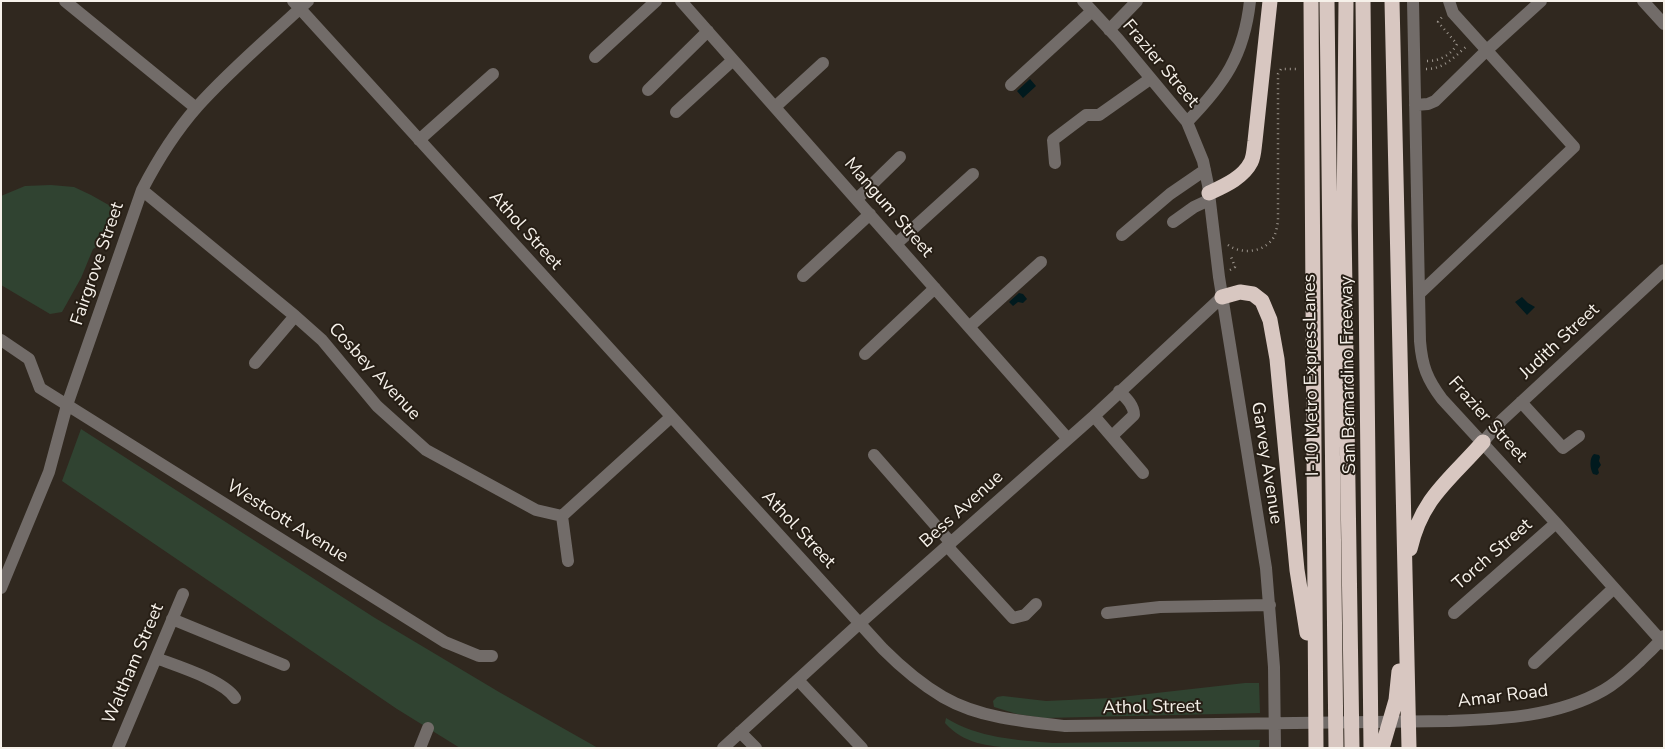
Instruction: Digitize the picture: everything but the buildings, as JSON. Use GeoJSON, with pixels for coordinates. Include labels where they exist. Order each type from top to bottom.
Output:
{"type":"FeatureCollection","features":[{"type":"Feature","properties":{"kind":"highway"},"geometry":{"type":"LineString","coordinates":[[1209,193],[1236,179],[1252,161],[1270,1]]}},
{"type":"Feature","properties":{"kind":"highway","name":"San Bernardino Freeway"},"geometry":{"type":"LineString","coordinates":[[1311,1],[1316,748]]}},
{"type":"Feature","properties":{"kind":"highway","name":"I-10 Metro ExpressLanes"},"geometry":{"type":"LineString","coordinates":[[1327,1],[1336,748]]}},
{"type":"Feature","properties":{"kind":"highway"},"geometry":{"type":"LineString","coordinates":[[1346,1],[1344,226],[1352,748]]}},
{"type":"Feature","properties":{"kind":"highway","name":"San Bernardino Freeway"},"geometry":{"type":"LineString","coordinates":[[1363,1],[1371,748]]}},
{"type":"Feature","properties":{"kind":"highway"},"geometry":{"type":"LineString","coordinates":[[1392,1],[1409,748]]}},
{"type":"Feature","properties":{"kind":"highway"},"geometry":{"type":"LineString","coordinates":[[1222,297],[1240,292],[1253,294],[1262,301],[1270,320],[1277,359],[1297,570],[1315,677]]}},
{"type":"Feature","properties":{"kind":"highway"},"geometry":{"type":"LineString","coordinates":[[1382,748],[1396,700],[1408,556],[1413,534],[1429,500],[1483,442]]}},
{"type":"Feature","properties":{"kind":"street"},"geometry":{"type":"LineString","coordinates":[[65,1],[196,108]]}},
{"type":"Feature","properties":{"kind":"street"},"geometry":{"type":"LineString","coordinates":[[595,57],[656,1]]}},
{"type":"Feature","properties":{"kind":"street","name":"Mangum Street"},"geometry":{"type":"LineString","coordinates":[[682,1],[1068,439]]}},
{"type":"Feature","properties":{"kind":"street","name":"Frazier Street"},"geometry":{"type":"LineString","coordinates":[[1083,1],[1187,122],[1203,161],[1209,193]]}},
{"type":"Feature","properties":{"kind":"street"},"geometry":{"type":"LineString","coordinates":[[1109,30],[1136,1]]}},
{"type":"Feature","properties":{"kind":"street"},"geometry":{"type":"LineString","coordinates":[[1187,122],[1213,95],[1235,61],[1248,24],[1250,1]]}},
{"type":"Feature","properties":{"kind":"street","name":"Frazier Street"},"geometry":{"type":"LineString","coordinates":[[1412,1],[1420,342],[1423,367],[1434,389],[1442,399],[1663,640]]}},
{"type":"Feature","properties":{"kind":"street"},"geometry":{"type":"LineString","coordinates":[[1419,294],[1574,147],[1453,13],[1449,1]]}},
{"type":"Feature","properties":{"kind":"street"},"geometry":{"type":"LineString","coordinates":[[1415,105],[1428,104],[1435,101],[1541,1]]}},
{"type":"Feature","properties":{"kind":"street"},"geometry":{"type":"LineString","coordinates":[[1643,1],[1664,24]]}},
{"type":"Feature","properties":{"kind":"street","name":"Fairgrove Street"},"geometry":{"type":"LineString","coordinates":[[1,588],[49,472],[67,405],[142,190],[157,162],[196,108],[300,4]]}},
{"type":"Feature","properties":{"kind":"street","name":"Athol Street"},"geometry":{"type":"LineString","coordinates":[[300,4],[419,140],[860,623],[902,668],[944,698],[991,714],[1028,722],[1066,726],[1448,721]]}},
{"type":"Feature","properties":{"kind":"street"},"geometry":{"type":"LineString","coordinates":[[1011,85],[1092,11]]}},
{"type":"Feature","properties":{"kind":"street"},"geometry":{"type":"LineString","coordinates":[[648,90],[708,31]]}},
{"type":"Feature","properties":{"kind":"street"},"geometry":{"type":"LineString","coordinates":[[676,112],[733,60]]}},
{"type":"Feature","properties":{"kind":"street"},"geometry":{"type":"LineString","coordinates":[[775,107],[823,63]]}},
{"type":"Feature","properties":{"kind":"street"},"geometry":{"type":"LineString","coordinates":[[419,140],[493,74]]}},
{"type":"Feature","properties":{"kind":"street"},"geometry":{"type":"LineString","coordinates":[[1055,163],[1053,140],[1086,115],[1098,115],[1150,78]]}},
{"type":"Feature","properties":{"kind":"street"},"geometry":{"type":"LineString","coordinates":[[856,199],[900,156]]}},
{"type":"Feature","properties":{"kind":"street"},"geometry":{"type":"LineString","coordinates":[[1122,235],[1170,194],[1205,170]]}},
{"type":"Feature","properties":{"kind":"street"},"geometry":{"type":"LineString","coordinates":[[896,244],[973,174]]}},
{"type":"Feature","properties":{"kind":"street","name":"Cosbey Avenue"},"geometry":{"type":"LineString","coordinates":[[142,190],[322,340],[377,406],[426,450],[536,510],[562,516]]}},
{"type":"Feature","properties":{"kind":"street"},"geometry":{"type":"LineString","coordinates":[[1173,222],[1209,193]]}},
{"type":"Feature","properties":{"kind":"street","name":"Garvey Avenue"},"geometry":{"type":"LineString","coordinates":[[1209,193],[1218,278],[1266,568],[1274,667],[1275,748]]}},
{"type":"Feature","properties":{"kind":"street"},"geometry":{"type":"LineString","coordinates":[[803,276],[870,214]]}},
{"type":"Feature","properties":{"kind":"street"},"geometry":{"type":"LineString","coordinates":[[969,327],[1042,262]]}},
{"type":"Feature","properties":{"kind":"street","name":"Judith Street"},"geometry":{"type":"LineString","coordinates":[[1483,442],[1502,420],[1664,270]]}},
{"type":"Feature","properties":{"kind":"street"},"geometry":{"type":"LineString","coordinates":[[865,354],[935,288]]}},
{"type":"Feature","properties":{"kind":"street","name":"Bess Avenue"},"geometry":{"type":"LineString","coordinates":[[723,748],[860,623],[1094,416],[1222,297]]}},
{"type":"Feature","properties":{"kind":"street"},"geometry":{"type":"LineString","coordinates":[[256,363],[295,316]]}},
{"type":"Feature","properties":{"kind":"street","name":"Westcott Avenue"},"geometry":{"type":"LineString","coordinates":[[1,340],[29,358],[40,388],[445,642],[479,656],[492,656]]}},
{"type":"Feature","properties":{"kind":"street"},"geometry":{"type":"LineString","coordinates":[[1112,436],[1134,415],[1134,409],[1120,391]]}},
{"type":"Feature","properties":{"kind":"street"},"geometry":{"type":"LineString","coordinates":[[1521,402],[1563,448],[1579,436]]}},
{"type":"Feature","properties":{"kind":"street"},"geometry":{"type":"LineString","coordinates":[[1094,416],[1143,473]]}},
{"type":"Feature","properties":{"kind":"street"},"geometry":{"type":"LineString","coordinates":[[568,561],[562,516],[671,417]]}},
{"type":"Feature","properties":{"kind":"street"},"geometry":{"type":"LineString","coordinates":[[874,455],[1013,618],[1025,615],[1036,604]]}},
{"type":"Feature","properties":{"kind":"street","name":"Torch Street"},"geometry":{"type":"LineString","coordinates":[[1454,613],[1556,523]]}},
{"type":"Feature","properties":{"kind":"street"},"geometry":{"type":"LineString","coordinates":[[1534,664],[1614,588]]}},
{"type":"Feature","properties":{"kind":"street","name":"Waltham Street"},"geometry":{"type":"LineString","coordinates":[[118,748],[183,594]]}},
{"type":"Feature","properties":{"kind":"street"},"geometry":{"type":"LineString","coordinates":[[1107,614],[1160,607],[1270,605]]}},
{"type":"Feature","properties":{"kind":"street"},"geometry":{"type":"LineString","coordinates":[[172,619],[284,665]]}},
{"type":"Feature","properties":{"kind":"street","name":"Amar Road"},"geometry":{"type":"LineString","coordinates":[[1448,721],[1509,718],[1544,712],[1574,704],[1605,690],[1626,674],[1663,640]]}},
{"type":"Feature","properties":{"kind":"street"},"geometry":{"type":"LineString","coordinates":[[156,658],[189,670],[230,690],[235,698]]}},
{"type":"Feature","properties":{"kind":"street"},"geometry":{"type":"LineString","coordinates":[[798,680],[862,748]]}},
{"type":"Feature","properties":{"kind":"street"},"geometry":{"type":"LineString","coordinates":[[420,748],[428,728]]}},
{"type":"Feature","properties":{"kind":"street"},"geometry":{"type":"LineString","coordinates":[[740,732],[756,748]]}},
{"type":"Feature","properties":{"kind":"path"},"geometry":{"type":"LineString","coordinates":[[1425,72],[1425,61],[1434,61],[1445,57],[1454,50],[1457,44],[1438,22],[1442,17]]}},
{"type":"Feature","properties":{"kind":"path"},"geometry":{"type":"LineString","coordinates":[[1434,69],[1445,65],[1467,46],[1461,39]]}},
{"type":"Feature","properties":{"kind":"path"},"geometry":{"type":"LineString","coordinates":[[1218,278],[1235,267],[1227,244],[1241,251],[1252,251],[1261,248],[1271,240],[1276,232],[1278,221],[1278,74],[1281,69]]}},
{"type":"Feature","properties":{"kind":"green space"},"geometry":{"type":"Polygon","coordinates":[[[51,185],[74,187],[114,208],[100,245],[93,249],[81,278],[62,312],[50,314],[1,285],[1,196],[25,186],[51,185]]]}},
{"type":"Feature","properties":{"kind":"green space"},"geometry":{"type":"Polygon","coordinates":[[[81,429],[375,618],[598,748],[460,748],[397,709],[62,481],[81,429]]]}},
{"type":"Feature","properties":{"kind":"green space"},"geometry":{"type":"Polygon","coordinates":[[[1259,683],[1260,713],[1044,718],[1017,714],[994,707],[993,701],[997,697],[1003,696],[1046,701],[1112,698],[1259,683]]]}},
{"type":"Feature","properties":{"kind":"green space"},"geometry":{"type":"Polygon","coordinates":[[[946,718],[958,725],[984,734],[1053,743],[1260,740],[1259,748],[1014,748],[985,745],[968,740],[945,723],[946,718]]]}},
{"type":"Feature","properties":{"kind":"water"},"geometry":{"type":"Polygon","coordinates":[[[1030,79],[1036,86],[1023,98],[1017,91],[1030,79]]]}},
{"type":"Feature","properties":{"kind":"water"},"geometry":{"type":"Polygon","coordinates":[[[1019,293],[1023,294],[1027,299],[1023,303],[1018,302],[1013,306],[1009,302],[1019,293]]]}},
{"type":"Feature","properties":{"kind":"water"},"geometry":{"type":"Polygon","coordinates":[[[1522,297],[1535,307],[1527,315],[1515,302],[1522,297]]]}},
{"type":"Feature","properties":{"kind":"water"},"geometry":{"type":"Polygon","coordinates":[[[1594,454],[1600,457],[1601,465],[1597,475],[1593,474],[1591,467],[1591,458],[1594,454]]]}}]}
